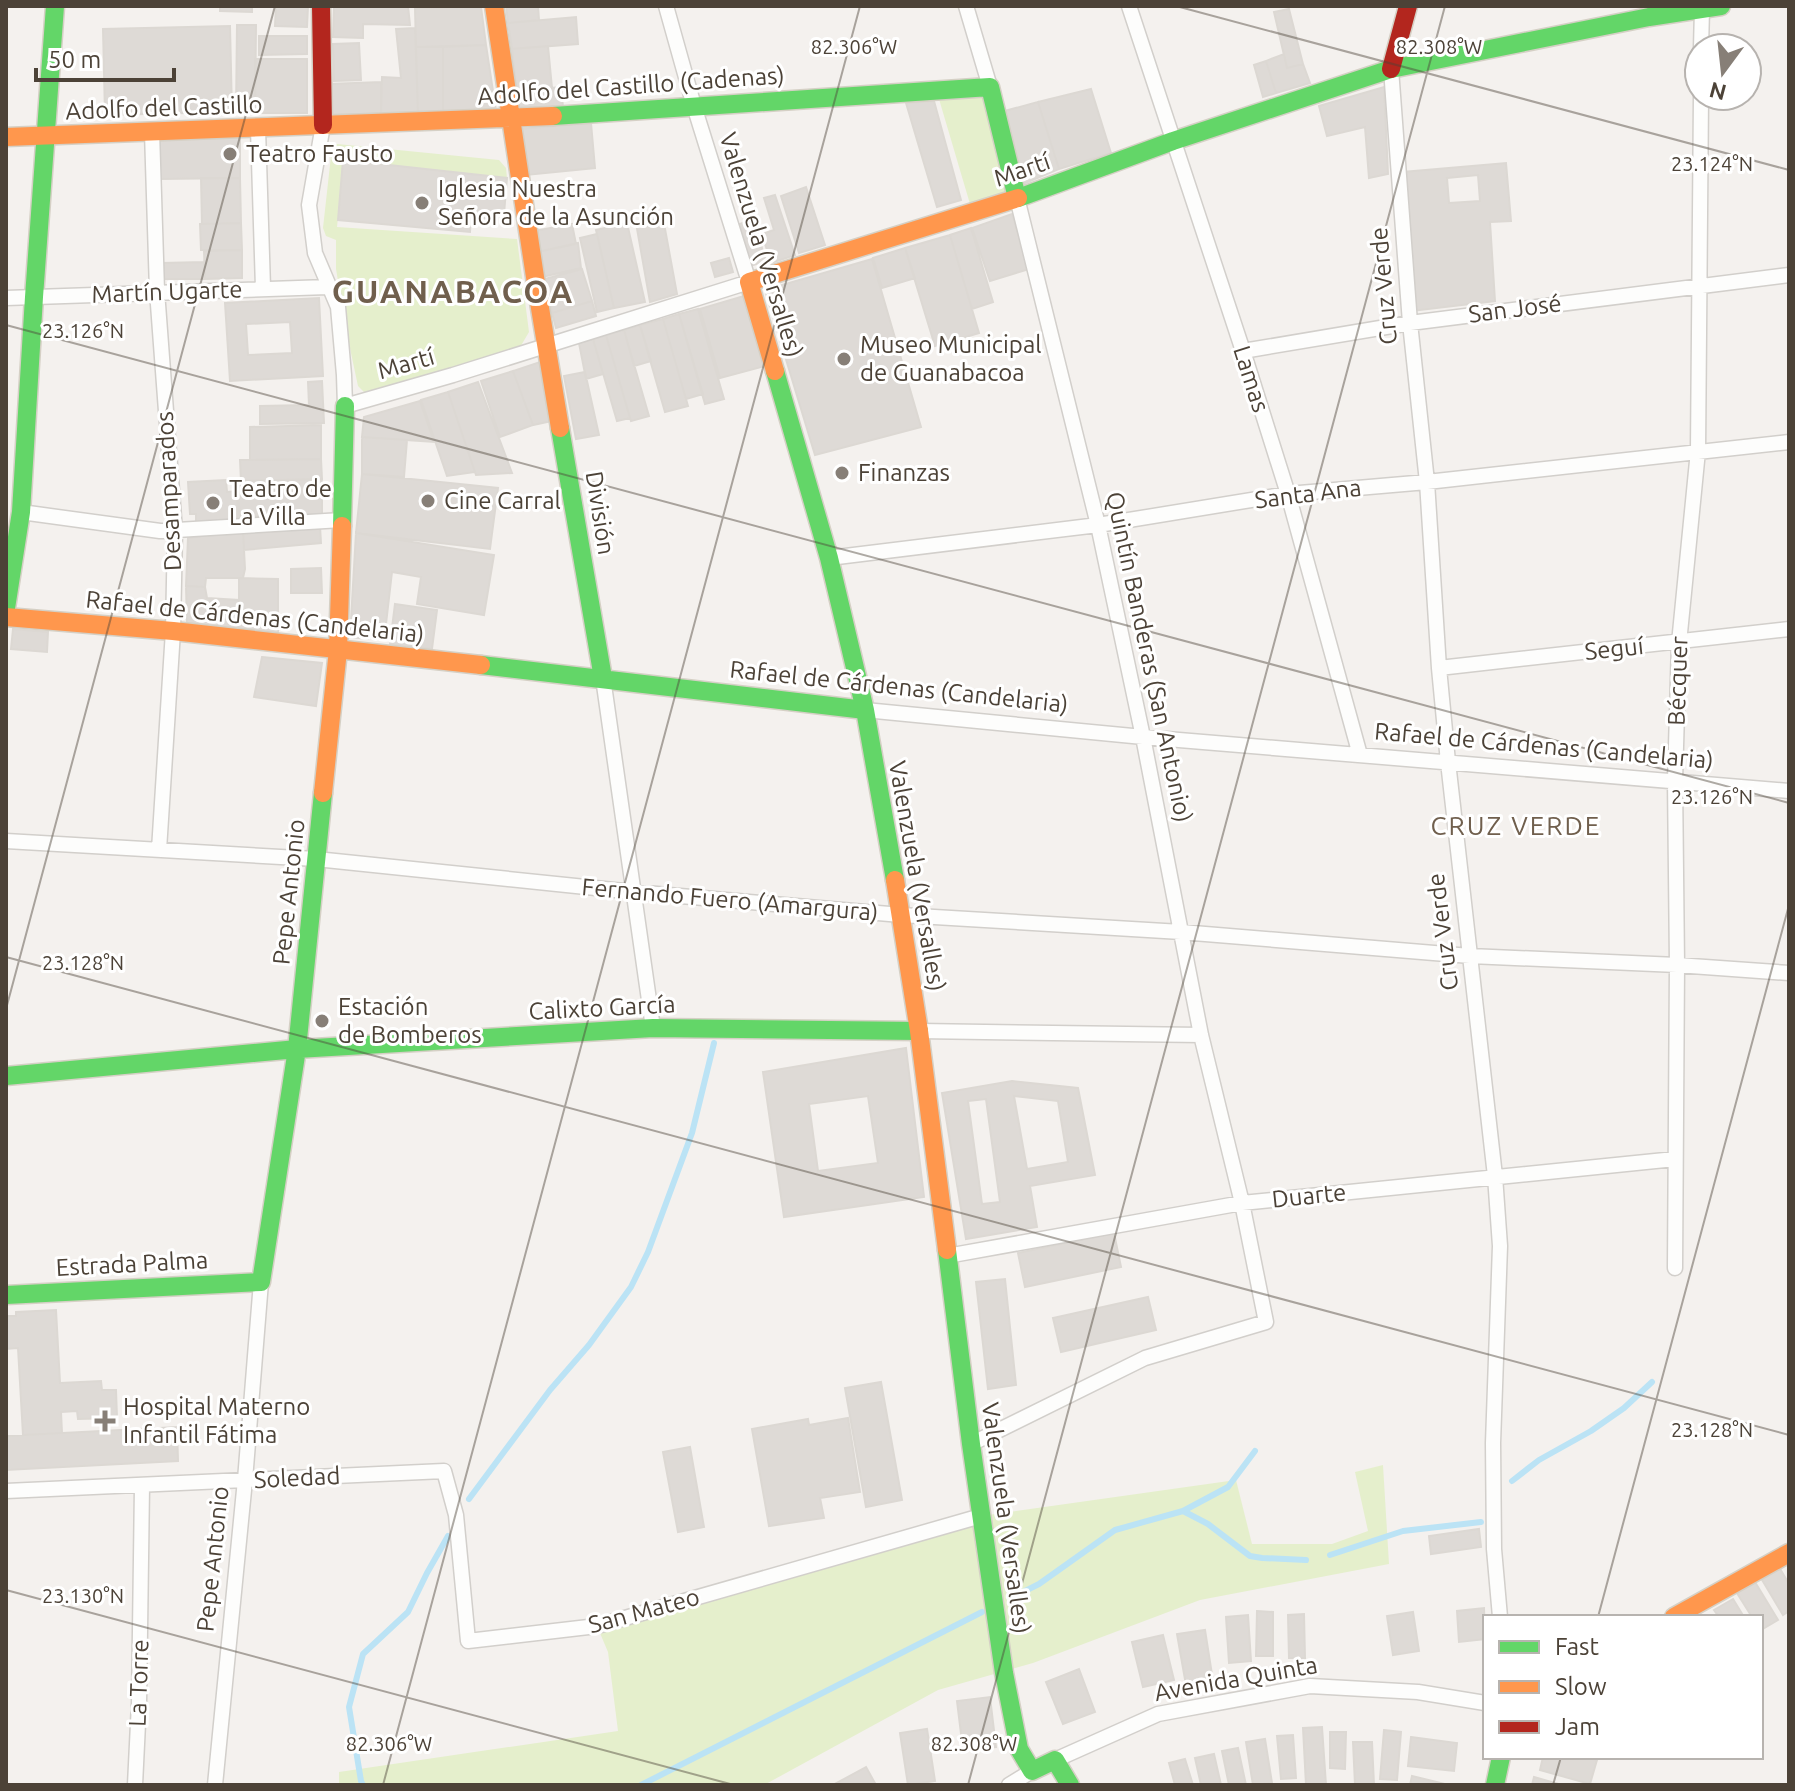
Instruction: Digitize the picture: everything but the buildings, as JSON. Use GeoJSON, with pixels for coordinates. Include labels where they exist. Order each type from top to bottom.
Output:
{"type":"FeatureCollection","features":[{"type":"Feature","properties":{"kind":"street"},"geometry":{"type":"LineString","coordinates":[[6,608],[21,512],[55,6]]}},
{"type":"Feature","properties":{"kind":"street","name":"Pepe Antonio"},"geometry":{"type":"LineString","coordinates":[[215,1785],[261,1282],[297,1049],[338,650],[344,375],[338,307],[315,253],[309,205],[323,125],[321,6]]}},
{"type":"Feature","properties":{"kind":"street","name":"División"},"geometry":{"type":"LineString","coordinates":[[494,6],[537,290],[603,678],[653,1028]]}},
{"type":"Feature","properties":{"kind":"street","name":"Valenzuela (Versalles)"},"geometry":{"type":"LineString","coordinates":[[666,6],[829,558],[865,710],[919,1031],[971,1444],[1007,1688],[1019,1749],[1032,1771]]}},
{"type":"Feature","properties":{"kind":"street","name":"Quintín Banderas (San Antonio)"},"geometry":{"type":"LineString","coordinates":[[966,6],[990,87],[1098,525],[1201,1035],[1242,1203],[1266,1322],[1145,1358],[971,1444]]}},
{"type":"Feature","properties":{"kind":"street","name":"Lamas"},"geometry":{"type":"LineString","coordinates":[[1129,6],[1288,494],[1360,755]]}},
{"type":"Feature","properties":{"kind":"street","name":"Cruz Verde"},"geometry":{"type":"LineString","coordinates":[[1408,6],[1391,69],[1410,323],[1427,482],[1439,668],[1500,1246],[1493,1443],[1494,1549],[1500,1615]]}},
{"type":"Feature","properties":{"kind":"street","name":"Martí"},"geometry":{"type":"LineString","coordinates":[[345,406],[1017,198],[1173,141],[1391,69],[1648,12],[1721,6]]}},
{"type":"Feature","properties":{"kind":"street"},"geometry":{"type":"LineString","coordinates":[[1701,32],[1702,9]]}},
{"type":"Feature","properties":{"kind":"street","name":"Adolfo del Castillo (Cadenas)"},"geometry":{"type":"LineString","coordinates":[[323,125],[510,119],[990,87]]}},
{"type":"Feature","properties":{"kind":"street","name":"Bécquer"},"geometry":{"type":"LineString","coordinates":[[1675,1268],[1675,781],[1679,643],[1698,451],[1701,112]]}},
{"type":"Feature","properties":{"kind":"street","name":"Adolfo del Castillo"},"geometry":{"type":"LineString","coordinates":[[6,137],[323,125]]}},
{"type":"Feature","properties":{"kind":"street"},"geometry":{"type":"LineString","coordinates":[[258,129],[263,288]]}},
{"type":"Feature","properties":{"kind":"street","name":"Desamparados"},"geometry":{"type":"LineString","coordinates":[[152,132],[157,291],[175,531],[173,631],[159,850]]}},
{"type":"Feature","properties":{"kind":"street","name":"San José"},"geometry":{"type":"LineString","coordinates":[[1243,351],[1410,323],[1789,275]]}},
{"type":"Feature","properties":{"kind":"street","name":"Martín Ugarte"},"geometry":{"type":"LineString","coordinates":[[6,298],[328,287]]}},
{"type":"Feature","properties":{"kind":"street","name":"Santa Ana"},"geometry":{"type":"LineString","coordinates":[[829,558],[1098,525],[1288,494],[1427,482],[1789,442]]}},
{"type":"Feature","properties":{"kind":"street"},"geometry":{"type":"LineString","coordinates":[[21,512],[160,531],[342,520]]}},
{"type":"Feature","properties":{"kind":"street","name":"Rafael de Cárdenas (Candelaria)"},"geometry":{"type":"LineString","coordinates":[[6,617],[173,631],[865,710],[1143,737],[1789,791]]}},
{"type":"Feature","properties":{"kind":"street","name":"Seguí"},"geometry":{"type":"LineString","coordinates":[[1439,668],[1789,629]]}},
{"type":"Feature","properties":{"kind":"street","name":"Fernando Fuero (Amargura)"},"geometry":{"type":"LineString","coordinates":[[6,841],[316,859],[634,892],[901,915],[1181,932],[1470,956],[1789,973]]}},
{"type":"Feature","properties":{"kind":"street","name":"Calixto García"},"geometry":{"type":"LineString","coordinates":[[6,1076],[297,1049],[653,1028],[1201,1035]]}},
{"type":"Feature","properties":{"kind":"street","name":"Duarte"},"geometry":{"type":"LineString","coordinates":[[947,1256],[1242,1203],[1675,1159]]}},
{"type":"Feature","properties":{"kind":"street","name":"Estrada Palma"},"geometry":{"type":"LineString","coordinates":[[6,1295],[261,1282]]}},
{"type":"Feature","properties":{"kind":"street","name":"Soledad"},"geometry":{"type":"LineString","coordinates":[[6,1491],[444,1471]]}},
{"type":"Feature","properties":{"kind":"street","name":"San Mateo"},"geometry":{"type":"LineString","coordinates":[[444,1471],[456,1515],[468,1641],[597,1626],[981,1516]]}},
{"type":"Feature","properties":{"kind":"street","name":"La Torre"},"geometry":{"type":"LineString","coordinates":[[135,1785],[142,1486]]}},
{"type":"Feature","properties":{"kind":"street"},"geometry":{"type":"LineString","coordinates":[[1678,1615],[1789,1553]]}},
{"type":"Feature","properties":{"kind":"street","name":"Avenida Quinta"},"geometry":{"type":"LineString","coordinates":[[1009,1785],[1055,1760],[1158,1714],[1310,1686],[1418,1692],[1483,1703]]}},
{"type":"Feature","properties":{"kind":"street"},"geometry":{"type":"LineString","coordinates":[[1495,1785],[1501,1759]]}},
{"type":"Feature","properties":{"kind":"street"},"geometry":{"type":"LineString","coordinates":[[1055,1760],[1070,1785]]}},
{"type":"Feature","properties":{"kind":"green space"},"geometry":{"type":"Polygon","coordinates":[[[983,95],[1011,191],[970,204],[939,99],[983,95]]]}},
{"type":"Feature","properties":{"kind":"green space"},"geometry":{"type":"Polygon","coordinates":[[[337,144],[499,160],[506,168],[507,178],[344,160],[337,227],[517,239],[529,332],[519,349],[365,393],[358,386],[336,269],[336,240],[326,236],[323,228],[332,147],[337,144]]]}},
{"type":"Feature","properties":{"kind":"green space"},"geometry":{"type":"Polygon","coordinates":[[[1383,1465],[1389,1564],[1200,1600],[1033,1663],[938,1690],[764,1785],[339,1785],[339,1772],[618,1731],[608,1652],[597,1626],[981,1516],[1236,1480],[1252,1544],[1332,1544],[1368,1531],[1355,1472],[1383,1465]]]}},
{"type":"Feature","properties":{"kind":"waterway"},"geometry":{"type":"LineString","coordinates":[[469,1499],[631,1287],[648,1252],[692,1133],[714,1043]]}},
{"type":"Feature","properties":{"kind":"waterway"},"geometry":{"type":"LineString","coordinates":[[1512,1481],[1539,1460],[1624,1408],[1652,1382]]}},
{"type":"Feature","properties":{"kind":"waterway"},"geometry":{"type":"LineString","coordinates":[[1013,1597],[1039,1584],[1115,1530],[1183,1511],[1228,1487],[1255,1451]]}},
{"type":"Feature","properties":{"kind":"waterway"},"geometry":{"type":"LineString","coordinates":[[1183,1511],[1208,1524],[1250,1556],[1306,1560]]}},
{"type":"Feature","properties":{"kind":"waterway"},"geometry":{"type":"LineString","coordinates":[[1330,1555],[1403,1531],[1481,1522]]}},
{"type":"Feature","properties":{"kind":"waterway"},"geometry":{"type":"LineString","coordinates":[[363,1785],[349,1707],[363,1654],[408,1612],[448,1536]]}},
{"type":"Feature","properties":{"kind":"waterway"},"geometry":{"type":"LineString","coordinates":[[641,1785],[982,1612]]}},
{"type":"Feature","properties":{"kind":"traffic: fast"},"geometry":{"type":"LineString","coordinates":[[6,608],[21,512],[55,6]]}},
{"type":"Feature","properties":{"kind":"traffic: fast"},"geometry":{"type":"LineString","coordinates":[[1018,198],[1173,141],[1391,69],[1649,17],[1721,6]]}},
{"type":"Feature","properties":{"kind":"traffic: fast"},"geometry":{"type":"LineString","coordinates":[[553,116],[990,87],[1017,198]]}},
{"type":"Feature","properties":{"kind":"traffic: fast"},"geometry":{"type":"LineString","coordinates":[[775,371],[829,558],[865,710],[895,880]]}},
{"type":"Feature","properties":{"kind":"traffic: fast"},"geometry":{"type":"LineString","coordinates":[[342,526],[345,406]]}},
{"type":"Feature","properties":{"kind":"traffic: fast"},"geometry":{"type":"LineString","coordinates":[[560,428],[603,678]]}},
{"type":"Feature","properties":{"kind":"traffic: fast"},"geometry":{"type":"LineString","coordinates":[[481,665],[865,710]]}},
{"type":"Feature","properties":{"kind":"traffic: fast"},"geometry":{"type":"LineString","coordinates":[[6,1295],[261,1282],[297,1049],[323,793]]}},
{"type":"Feature","properties":{"kind":"traffic: fast"},"geometry":{"type":"LineString","coordinates":[[6,1076],[297,1049],[653,1028],[919,1031]]}},
{"type":"Feature","properties":{"kind":"traffic: fast"},"geometry":{"type":"LineString","coordinates":[[947,1250],[1004,1673],[1019,1749],[1032,1771],[1055,1760],[1070,1785]]}},
{"type":"Feature","properties":{"kind":"traffic: fast"},"geometry":{"type":"LineString","coordinates":[[1495,1785],[1501,1759]]}},
{"type":"Feature","properties":{"kind":"traffic: slow"},"geometry":{"type":"LineString","coordinates":[[494,6],[560,428]]}},
{"type":"Feature","properties":{"kind":"traffic: slow"},"geometry":{"type":"LineString","coordinates":[[6,137],[553,116]]}},
{"type":"Feature","properties":{"kind":"traffic: slow"},"geometry":{"type":"LineString","coordinates":[[775,371],[749,282],[1018,198]]}},
{"type":"Feature","properties":{"kind":"traffic: slow"},"geometry":{"type":"LineString","coordinates":[[323,793],[338,650],[342,526]]}},
{"type":"Feature","properties":{"kind":"traffic: slow"},"geometry":{"type":"LineString","coordinates":[[6,617],[173,631],[481,665]]}},
{"type":"Feature","properties":{"kind":"traffic: slow"},"geometry":{"type":"LineString","coordinates":[[895,880],[919,1031],[947,1250]]}},
{"type":"Feature","properties":{"kind":"traffic: slow"},"geometry":{"type":"LineString","coordinates":[[1678,1615],[1789,1553]]}},
{"type":"Feature","properties":{"kind":"traffic: jam"},"geometry":{"type":"LineString","coordinates":[[321,6],[323,125]]}},
{"type":"Feature","properties":{"kind":"traffic: jam"},"geometry":{"type":"LineString","coordinates":[[1391,69],[1408,6]]}},
{"type":"Feature","properties":{"kind":"place","name":"Teatro Fausto"},"geometry":{"type":"Point","coordinates":[230,154]}},
{"type":"Feature","properties":{"kind":"place","name":"Iglesia Nuestra Señora de la Asunción"},"geometry":{"type":"Point","coordinates":[422,203]}},
{"type":"Feature","properties":{"kind":"place","name":"Museo Municipal de Guanabacoa"},"geometry":{"type":"Point","coordinates":[844,359]}},
{"type":"Feature","properties":{"kind":"place","name":"Finanzas"},"geometry":{"type":"Point","coordinates":[842,473]}},
{"type":"Feature","properties":{"kind":"place","name":"Cine Carral"},"geometry":{"type":"Point","coordinates":[428,501]}},
{"type":"Feature","properties":{"kind":"place","name":"Teatro de La Villa"},"geometry":{"type":"Point","coordinates":[213,503]}},
{"type":"Feature","properties":{"kind":"place","name":"Estación de Bomberos"},"geometry":{"type":"Point","coordinates":[322,1021]}},
{"type":"Feature","properties":{"kind":"place","name":"Hospital Materno Infantil Fátima"},"geometry":{"type":"Point","coordinates":[105,1421]}},
{"type":"Feature","properties":{"kind":"district","name":"GUANABACOA"},"geometry":{"type":"Point","coordinates":[453,292]}},
{"type":"Feature","properties":{"kind":"district","name":"CRUZ VERDE"},"geometry":{"type":"Point","coordinates":[1516,826]}}]}
